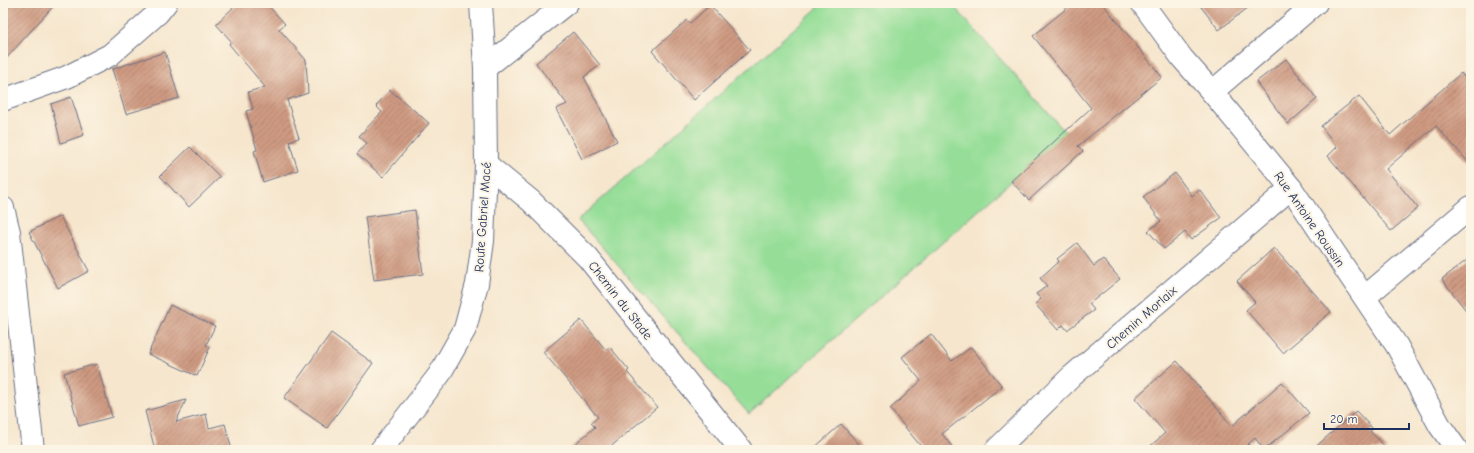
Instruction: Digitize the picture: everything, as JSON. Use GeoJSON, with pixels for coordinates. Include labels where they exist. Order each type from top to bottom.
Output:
{"type":"FeatureCollection","features":[{"type":"Feature","properties":{"kind":"street"},"geometry":{"type":"LineString","coordinates":[[3,100],[67,77],[110,56],[158,13],[166,3]]}},
{"type":"Feature","properties":{"kind":"street","name":"Route Gabriel Macé"},"geometry":{"type":"LineString","coordinates":[[381,450],[439,375],[465,329],[477,284],[483,241],[486,164],[481,3]]}},
{"type":"Feature","properties":{"kind":"street"},"geometry":{"type":"LineString","coordinates":[[484,68],[566,3]]}},
{"type":"Feature","properties":{"kind":"street","name":"Rue Antoine Roussin"},"geometry":{"type":"LineString","coordinates":[[1142,3],[1182,58],[1291,188],[1397,346],[1440,426],[1457,450]]}},
{"type":"Feature","properties":{"kind":"street"},"geometry":{"type":"LineString","coordinates":[[1212,92],[1316,3]]}},
{"type":"Feature","properties":{"kind":"street","name":"Chemin du Stade"},"geometry":{"type":"LineString","coordinates":[[486,164],[531,201],[588,258],[741,450]]}},
{"type":"Feature","properties":{"kind":"street","name":"Chemin Morlaix"},"geometry":{"type":"LineString","coordinates":[[996,450],[1072,376],[1291,188]]}},
{"type":"Feature","properties":{"kind":"street"},"geometry":{"type":"LineString","coordinates":[[1365,297],[1471,206]]}},
{"type":"Feature","properties":{"kind":"street"},"geometry":{"type":"LineString","coordinates":[[3,208],[9,232],[33,450]]}},
{"type":"Feature","properties":{"kind":"green space"},"geometry":{"type":"Polygon","coordinates":[[[823,3],[951,3],[1066,133],[749,414],[578,220],[823,3]]]}},
{"type":"Feature","properties":{"kind":"building"},"geometry":{"type":"Polygon","coordinates":[[[3,3],[56,3],[3,62],[3,3]]]}},
{"type":"Feature","properties":{"kind":"building"},"geometry":{"type":"Polygon","coordinates":[[[238,3],[266,3],[285,24],[279,29],[306,60],[308,93],[287,100],[299,138],[289,141],[298,170],[263,182],[254,151],[257,150],[246,111],[253,109],[248,92],[265,87],[229,44],[231,41],[216,24],[238,3]]]}},
{"type":"Feature","properties":{"kind":"building"},"geometry":{"type":"Polygon","coordinates":[[[1073,3],[1102,3],[1162,77],[1078,146],[1083,151],[1029,200],[1011,181],[1091,108],[1033,36],[1073,3]]]}},
{"type":"Feature","properties":{"kind":"building"},"geometry":{"type":"Polygon","coordinates":[[[1198,3],[1254,3],[1219,30],[1198,3]]]}},
{"type":"Feature","properties":{"kind":"building"},"geometry":{"type":"Polygon","coordinates":[[[710,5],[750,50],[694,100],[652,51],[687,20],[690,23],[710,5]]]}},
{"type":"Feature","properties":{"kind":"building"},"geometry":{"type":"Polygon","coordinates":[[[573,32],[600,65],[584,77],[617,141],[582,159],[556,109],[567,104],[536,63],[573,32]]]}},
{"type":"Feature","properties":{"kind":"building"},"geometry":{"type":"Polygon","coordinates":[[[165,52],[179,98],[126,114],[112,69],[165,52]]]}},
{"type":"Feature","properties":{"kind":"building"},"geometry":{"type":"Polygon","coordinates":[[[1286,59],[1317,99],[1288,124],[1256,82],[1286,59]]]}},
{"type":"Feature","properties":{"kind":"building"},"geometry":{"type":"Polygon","coordinates":[[[1461,73],[1471,86],[1471,165],[1436,126],[1386,169],[1418,208],[1391,231],[1328,156],[1337,147],[1321,126],[1359,96],[1390,135],[1461,73]]]}},
{"type":"Feature","properties":{"kind":"building"},"geometry":{"type":"Polygon","coordinates":[[[390,90],[429,123],[383,177],[357,154],[367,143],[359,136],[382,112],[376,106],[390,90]]]}},
{"type":"Feature","properties":{"kind":"building"},"geometry":{"type":"Polygon","coordinates":[[[71,97],[84,135],[61,143],[51,104],[71,97]]]}},
{"type":"Feature","properties":{"kind":"building"},"geometry":{"type":"Polygon","coordinates":[[[190,147],[220,177],[189,207],[160,176],[190,147]]]}},
{"type":"Feature","properties":{"kind":"building"},"geometry":{"type":"Polygon","coordinates":[[[1175,173],[1192,196],[1200,190],[1221,218],[1191,240],[1185,232],[1164,249],[1148,231],[1161,221],[1143,197],[1175,173]]]}},
{"type":"Feature","properties":{"kind":"building"},"geometry":{"type":"Polygon","coordinates":[[[415,210],[423,274],[374,280],[365,217],[415,210]]]}},
{"type":"Feature","properties":{"kind":"building"},"geometry":{"type":"Polygon","coordinates":[[[60,216],[89,271],[58,288],[29,232],[60,216]]]}},
{"type":"Feature","properties":{"kind":"building"},"geometry":{"type":"Polygon","coordinates":[[[1077,243],[1094,266],[1103,259],[1120,279],[1089,304],[1094,310],[1067,330],[1063,325],[1058,330],[1035,304],[1041,299],[1036,294],[1047,286],[1040,278],[1059,261],[1057,259],[1077,243]]]}},
{"type":"Feature","properties":{"kind":"building"},"geometry":{"type":"Polygon","coordinates":[[[1274,248],[1331,312],[1283,353],[1246,310],[1255,302],[1237,281],[1274,248]]]}},
{"type":"Feature","properties":{"kind":"building"},"geometry":{"type":"Polygon","coordinates":[[[1471,257],[1471,317],[1442,279],[1471,257]]]}},
{"type":"Feature","properties":{"kind":"building"},"geometry":{"type":"Polygon","coordinates":[[[170,305],[215,326],[206,345],[210,347],[197,376],[148,354],[170,305]]]}},
{"type":"Feature","properties":{"kind":"building"},"geometry":{"type":"Polygon","coordinates":[[[581,320],[606,350],[610,347],[629,370],[627,372],[657,407],[607,450],[568,450],[595,427],[591,423],[598,417],[543,352],[581,320]]]}},
{"type":"Feature","properties":{"kind":"building"},"geometry":{"type":"Polygon","coordinates":[[[331,333],[373,363],[327,428],[284,398],[331,333]]]}},
{"type":"Feature","properties":{"kind":"building"},"geometry":{"type":"Polygon","coordinates":[[[931,334],[952,361],[971,347],[1002,386],[942,434],[955,450],[924,450],[890,409],[921,381],[902,357],[931,334]]]}},
{"type":"Feature","properties":{"kind":"building"},"geometry":{"type":"Polygon","coordinates":[[[1177,361],[1232,426],[1282,382],[1309,413],[1264,450],[1255,438],[1248,444],[1253,450],[1146,450],[1165,433],[1135,398],[1177,361]]]}},
{"type":"Feature","properties":{"kind":"building"},"geometry":{"type":"Polygon","coordinates":[[[97,364],[112,417],[79,426],[64,373],[97,364]]]}},
{"type":"Feature","properties":{"kind":"building"},"geometry":{"type":"Polygon","coordinates":[[[186,400],[176,422],[206,414],[209,428],[225,424],[232,450],[155,450],[145,411],[186,400]]]}},
{"type":"Feature","properties":{"kind":"building"},"geometry":{"type":"Polygon","coordinates":[[[1356,411],[1373,429],[1370,431],[1388,450],[1312,450],[1356,411]]]}},
{"type":"Feature","properties":{"kind":"building"},"geometry":{"type":"Polygon","coordinates":[[[841,424],[864,450],[812,450],[841,424]]]}}]}
